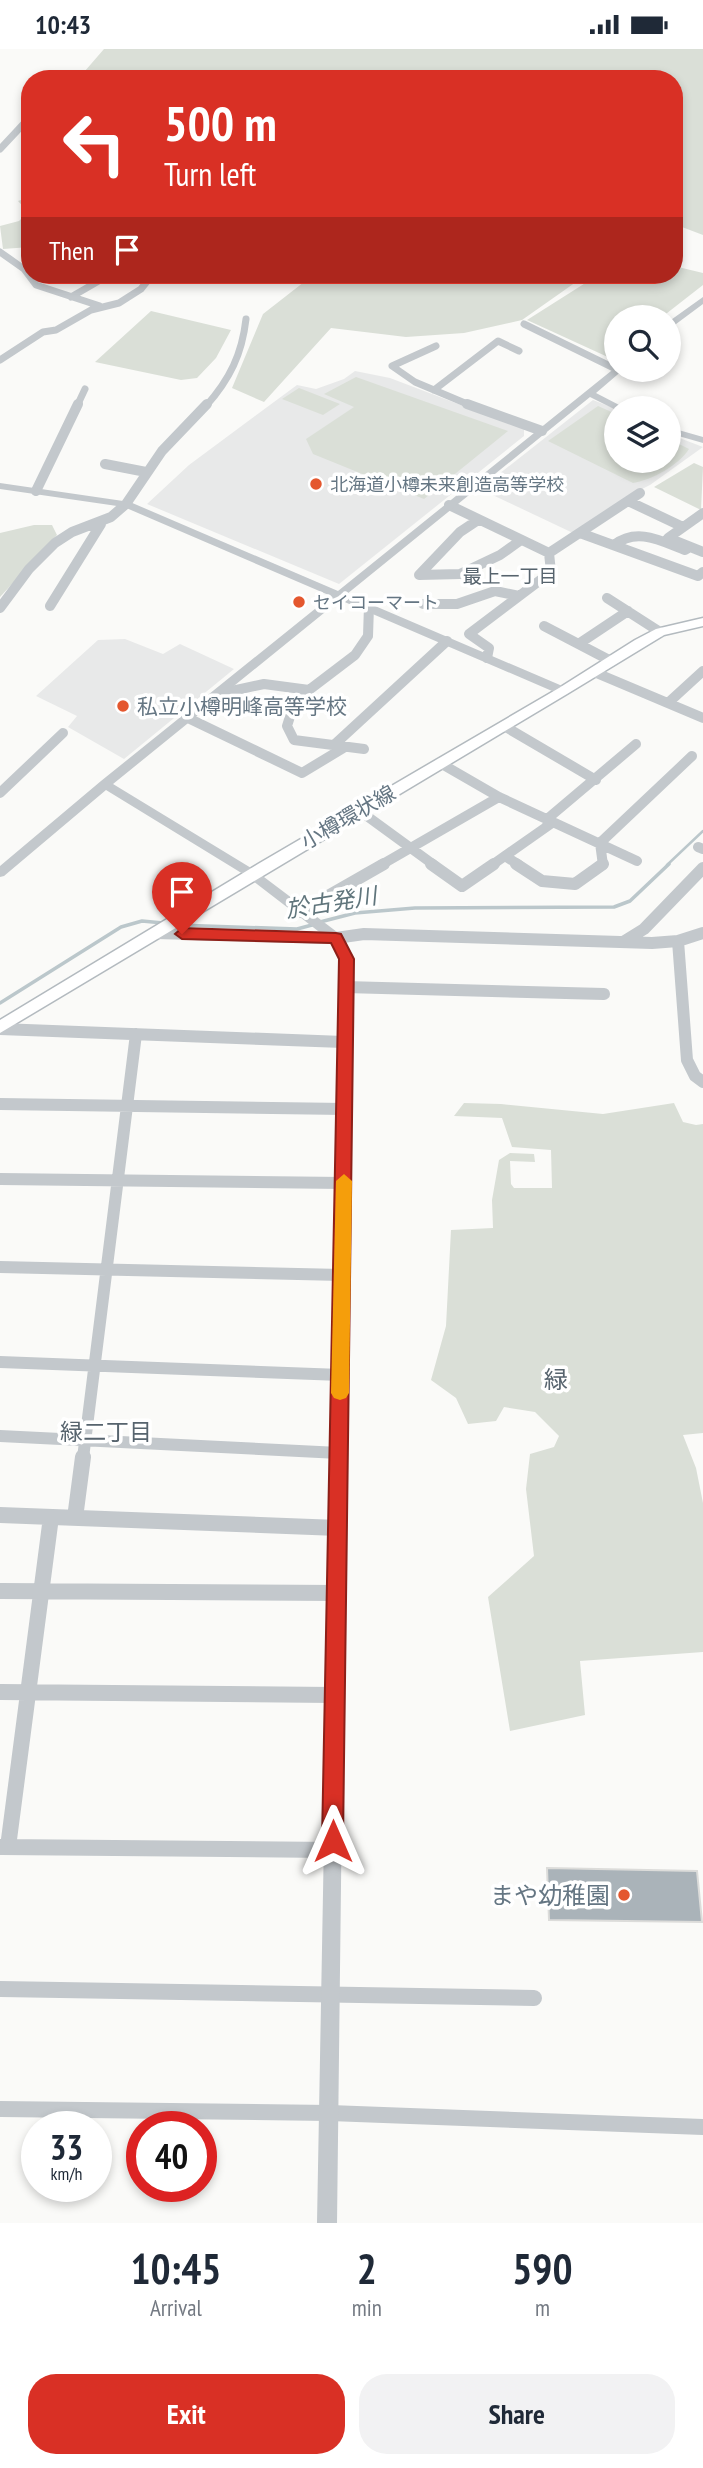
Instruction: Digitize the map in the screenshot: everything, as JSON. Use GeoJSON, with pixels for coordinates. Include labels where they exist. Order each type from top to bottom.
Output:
{"type":"FeatureCollection","features":[{"type":"Feature","properties":{"kind":"main road","name":"小樽環状線"},"geometry":{"type":"LineString","coordinates":[[0,1028],[660,632],[703,622]]}},
{"type":"Feature","properties":{"kind":"street"},"geometry":{"type":"LineString","coordinates":[[0,149],[21,127]]}},
{"type":"Feature","properties":{"kind":"street"},"geometry":{"type":"LineString","coordinates":[[0,252],[21,267]]}},
{"type":"Feature","properties":{"kind":"street"},"geometry":{"type":"LineString","coordinates":[[35,284],[100,306]]}},
{"type":"Feature","properties":{"kind":"street"},"geometry":{"type":"LineString","coordinates":[[71,297],[93,284]]}},
{"type":"Feature","properties":{"kind":"street"},"geometry":{"type":"LineString","coordinates":[[0,360],[43,332],[56,330],[100,306],[119,303],[145,284]]}},
{"type":"Feature","properties":{"kind":"street"},"geometry":{"type":"LineString","coordinates":[[681,317],[703,300]]}},
{"type":"Feature","properties":{"kind":"street"},"geometry":{"type":"LineString","coordinates":[[0,608],[34,564],[65,535],[101,523],[126,504],[162,451],[230,379],[245,339],[246,319]]}},
{"type":"Feature","properties":{"kind":"street"},"geometry":{"type":"LineString","coordinates":[[524,324],[604,363]]}},
{"type":"Feature","properties":{"kind":"street"},"geometry":{"type":"LineString","coordinates":[[434,390],[498,341],[519,351]]}},
{"type":"Feature","properties":{"kind":"street"},"geometry":{"type":"LineString","coordinates":[[436,346],[392,366],[400,377],[542,431]]}},
{"type":"Feature","properties":{"kind":"street"},"geometry":{"type":"LineString","coordinates":[[2,867],[604,380]]}},
{"type":"Feature","properties":{"kind":"street"},"geometry":{"type":"LineString","coordinates":[[36,491],[85,389]]}},
{"type":"Feature","properties":{"kind":"street"},"geometry":{"type":"LineString","coordinates":[[589,393],[604,400]]}},
{"type":"Feature","properties":{"kind":"street"},"geometry":{"type":"LineString","coordinates":[[681,434],[703,440]]}},
{"type":"Feature","properties":{"kind":"street"},"geometry":{"type":"LineString","coordinates":[[105,464],[146,472]]}},
{"type":"Feature","properties":{"kind":"street"},"geometry":{"type":"LineString","coordinates":[[2,489],[126,504],[563,691]]}},
{"type":"Feature","properties":{"kind":"street"},"geometry":{"type":"LineString","coordinates":[[549,553],[640,493]]}},
{"type":"Feature","properties":{"kind":"street"},"geometry":{"type":"LineString","coordinates":[[628,501],[683,527]]}},
{"type":"Feature","properties":{"kind":"street"},"geometry":{"type":"LineString","coordinates":[[449,505],[549,553]]}},
{"type":"Feature","properties":{"kind":"street"},"geometry":{"type":"LineString","coordinates":[[703,513],[668,538],[703,552]]}},
{"type":"Feature","properties":{"kind":"street"},"geometry":{"type":"LineString","coordinates":[[478,520],[460,532],[419,575],[460,575],[500,555],[521,540]]}},
{"type":"Feature","properties":{"kind":"street"},"geometry":{"type":"LineString","coordinates":[[50,606],[101,523]]}},
{"type":"Feature","properties":{"kind":"street"},"geometry":{"type":"LineString","coordinates":[[580,533],[698,576],[703,572]]}},
{"type":"Feature","properties":{"kind":"street"},"geometry":{"type":"LineString","coordinates":[[614,545],[629,534],[640,534],[685,550],[690,547]]}},
{"type":"Feature","properties":{"kind":"street"},"geometry":{"type":"LineString","coordinates":[[487,658],[489,648],[469,634],[551,572],[549,553]]}},
{"type":"Feature","properties":{"kind":"street"},"geometry":{"type":"LineString","coordinates":[[423,604],[457,604],[495,591],[519,596]]}},
{"type":"Feature","properties":{"kind":"street"},"geometry":{"type":"LineString","coordinates":[[607,598],[660,632]]}},
{"type":"Feature","properties":{"kind":"street"},"geometry":{"type":"LineString","coordinates":[[364,749],[294,740],[289,735],[287,726],[293,706],[309,690],[355,655],[368,636],[369,606]]}},
{"type":"Feature","properties":{"kind":"street"},"geometry":{"type":"LineString","coordinates":[[580,643],[628,611]]}},
{"type":"Feature","properties":{"kind":"street"},"geometry":{"type":"LineString","coordinates":[[544,626],[611,661]]}},
{"type":"Feature","properties":{"kind":"street"},"geometry":{"type":"LineString","coordinates":[[340,746],[337,740],[447,641]]}},
{"type":"Feature","properties":{"kind":"street"},"geometry":{"type":"LineString","coordinates":[[668,703],[703,671]]}},
{"type":"Feature","properties":{"kind":"street"},"geometry":{"type":"LineString","coordinates":[[594,672],[703,718]]}},
{"type":"Feature","properties":{"kind":"street"},"geometry":{"type":"LineString","coordinates":[[218,694],[264,684],[309,690]]}},
{"type":"Feature","properties":{"kind":"street"},"geometry":{"type":"LineString","coordinates":[[188,718],[302,773],[340,746]]}},
{"type":"Feature","properties":{"kind":"street"},"geometry":{"type":"LineString","coordinates":[[504,726],[596,780]]}},
{"type":"Feature","properties":{"kind":"street"},"geometry":{"type":"LineString","coordinates":[[0,793],[63,733]]}},
{"type":"Feature","properties":{"kind":"street"},"geometry":{"type":"LineString","coordinates":[[360,811],[462,886],[549,822],[636,744]]}},
{"type":"Feature","properties":{"kind":"street"},"geometry":{"type":"LineString","coordinates":[[600,843],[692,756]]}},
{"type":"Feature","properties":{"kind":"street"},"geometry":{"type":"LineString","coordinates":[[440,763],[549,822],[637,861]]}},
{"type":"Feature","properties":{"kind":"street"},"geometry":{"type":"LineString","coordinates":[[105,784],[253,874],[331,935],[346,959],[327,2223]]}},
{"type":"Feature","properties":{"kind":"street"},"geometry":{"type":"LineString","coordinates":[[300,912],[499,797]]}},
{"type":"Feature","properties":{"kind":"street"},"geometry":{"type":"LineString","coordinates":[[505,856],[542,881],[575,884],[603,865],[600,843]]}},
{"type":"Feature","properties":{"kind":"street"},"geometry":{"type":"LineString","coordinates":[[623,942],[643,929],[703,868]]}},
{"type":"Feature","properties":{"kind":"street"},"geometry":{"type":"LineString","coordinates":[[160,931],[623,942],[703,940]]}},
{"type":"Feature","properties":{"kind":"street"},"geometry":{"type":"LineString","coordinates":[[681,940],[703,933]]}},
{"type":"Feature","properties":{"kind":"street"},"geometry":{"type":"LineString","coordinates":[[681,940],[687,1060],[695,1076],[703,1082]]}},
{"type":"Feature","properties":{"kind":"street"},"geometry":{"type":"LineString","coordinates":[[345,987],[604,994]]}},
{"type":"Feature","properties":{"kind":"street"},"geometry":{"type":"LineString","coordinates":[[0,1028],[343,1042]]}},
{"type":"Feature","properties":{"kind":"street"},"geometry":{"type":"LineString","coordinates":[[75,1518],[136,1034]]}},
{"type":"Feature","properties":{"kind":"street"},"geometry":{"type":"LineString","coordinates":[[0,1104],[345,1108]]}},
{"type":"Feature","properties":{"kind":"street"},"geometry":{"type":"LineString","coordinates":[[0,1179],[344,1183]]}},
{"type":"Feature","properties":{"kind":"street"},"geometry":{"type":"LineString","coordinates":[[0,1267],[342,1275]]}},
{"type":"Feature","properties":{"kind":"street"},"geometry":{"type":"LineString","coordinates":[[0,1361],[341,1375]]}},
{"type":"Feature","properties":{"kind":"street"},"geometry":{"type":"LineString","coordinates":[[0,1436],[87,1438],[339,1453]]}},
{"type":"Feature","properties":{"kind":"street"},"geometry":{"type":"LineString","coordinates":[[0,1515],[338,1528]]}},
{"type":"Feature","properties":{"kind":"street"},"geometry":{"type":"LineString","coordinates":[[51,1517],[4,1847],[333,1850]]}},
{"type":"Feature","properties":{"kind":"street"},"geometry":{"type":"LineString","coordinates":[[0,1591],[337,1593]]}},
{"type":"Feature","properties":{"kind":"street"},"geometry":{"type":"LineString","coordinates":[[0,1692],[334,1695]]}},
{"type":"Feature","properties":{"kind":"street"},"geometry":{"type":"LineString","coordinates":[[0,1989],[534,1998]]}},
{"type":"Feature","properties":{"kind":"street"},"geometry":{"type":"LineString","coordinates":[[0,2109],[330,2113],[703,2127]]}},
{"type":"Feature","properties":{"kind":"shaded area"},"geometry":{"type":"Polygon","coordinates":[[[104,49],[703,49],[703,235],[683,227],[683,70],[86,70],[104,49]]]}},
{"type":"Feature","properties":{"kind":"shaded area"},"geometry":{"type":"Polygon","coordinates":[[[21,219],[21,248],[3,249],[0,226],[21,219]]]}},
{"type":"Feature","properties":{"kind":"shaded area"},"geometry":{"type":"Polygon","coordinates":[[[683,268],[703,273],[703,285],[677,305],[604,305],[604,355],[527,320],[584,284],[683,284],[683,268]]]}},
{"type":"Feature","properties":{"kind":"shaded area"},"geometry":{"type":"Polygon","coordinates":[[[301,284],[573,284],[522,320],[464,333],[406,337],[331,328],[264,402],[232,388],[263,314],[301,284]]]}},
{"type":"Feature","properties":{"kind":"shaded area"},"geometry":{"type":"Polygon","coordinates":[[[151,311],[231,330],[216,358],[197,378],[181,380],[95,362],[151,311]]]}},
{"type":"Feature","properties":{"kind":"shaded area","name":"北海道小樽未来創造高等学校"},"geometry":{"type":"Polygon","coordinates":[[[355,371],[390,378],[524,429],[524,436],[339,584],[147,504],[189,465],[297,385],[316,389],[344,379],[355,371]]]}},
{"type":"Feature","properties":{"kind":"shaded area"},"geometry":{"type":"Polygon","coordinates":[[[356,377],[508,431],[424,499],[313,454],[306,439],[354,407],[324,394],[356,377]]]}},
{"type":"Feature","properties":{"kind":"shaded area"},"geometry":{"type":"Polygon","coordinates":[[[299,388],[340,404],[323,415],[282,399],[299,388]]]}},
{"type":"Feature","properties":{"kind":"shaded area"},"geometry":{"type":"Polygon","coordinates":[[[593,400],[604,404],[604,473],[667,473],[573,533],[480,489],[593,400]]]}},
{"type":"Feature","properties":{"kind":"shaded area"},"geometry":{"type":"Polygon","coordinates":[[[598,406],[604,409],[604,469],[548,441],[598,406]]]}},
{"type":"Feature","properties":{"kind":"shaded area"},"geometry":{"type":"Polygon","coordinates":[[[681,439],[703,447],[681,463],[681,439]]]}},
{"type":"Feature","properties":{"kind":"shaded area"},"geometry":{"type":"Polygon","coordinates":[[[681,445],[689,449],[681,459],[681,445]]]}},
{"type":"Feature","properties":{"kind":"shaded area"},"geometry":{"type":"Polygon","coordinates":[[[694,463],[703,467],[701,510],[654,487],[694,463]]]}},
{"type":"Feature","properties":{"kind":"shaded area"},"geometry":{"type":"Polygon","coordinates":[[[613,473],[660,473],[648,479],[633,483],[613,473]]]}},
{"type":"Feature","properties":{"kind":"shaded area"},"geometry":{"type":"Polygon","coordinates":[[[34,525],[52,525],[57,535],[0,597],[0,533],[34,525]]]}},
{"type":"Feature","properties":{"kind":"shaded area","name":"私立小樽明峰高等学校"},"geometry":{"type":"Polygon","coordinates":[[[125,639],[163,654],[180,644],[234,669],[124,759],[68,727],[77,716],[36,696],[98,640],[125,639]]]}},
{"type":"Feature","properties":{"kind":"shaded area"},"geometry":{"type":"Polygon","coordinates":[[[464,1103],[603,1114],[674,1103],[683,1122],[703,1124],[703,1433],[683,1435],[696,1468],[703,1503],[703,1652],[580,1661],[585,1715],[510,1731],[488,1597],[534,1556],[526,1489],[530,1454],[554,1447],[559,1436],[535,1412],[504,1407],[496,1421],[468,1424],[456,1398],[431,1380],[446,1326],[451,1230],[493,1228],[492,1200],[499,1160],[510,1153],[534,1154],[535,1162],[510,1161],[511,1184],[514,1188],[552,1188],[551,1150],[512,1147],[502,1118],[454,1116],[464,1103]]]}},
{"type":"Feature","properties":{"kind":"building","name":"まや幼稚園"},"geometry":{"type":"Polygon","coordinates":[[[547,1868],[697,1871],[702,1922],[549,1920],[547,1868]]]}},
{"type":"Feature","properties":{"kind":"waterway","name":"於古発川"},"geometry":{"type":"LineString","coordinates":[[667,865],[703,831]]}},
{"type":"Feature","properties":{"kind":"waterway","name":"於古発川"},"geometry":{"type":"LineString","coordinates":[[320,922],[355,913],[415,908],[614,907],[630,901],[669,864]]}},
{"type":"Feature","properties":{"kind":"waterway","name":"於古発川"},"geometry":{"type":"LineString","coordinates":[[0,1003],[121,927],[142,921],[163,923]]}},
{"type":"Feature","properties":{"kind":"waterway","name":"於古発川"},"geometry":{"type":"LineString","coordinates":[[177,925],[297,929],[312,925]]}},
{"type":"Feature","properties":{"kind":"slow traffic"},"geometry":{"type":"LineString","coordinates":[[340,1393],[344,1181]]}},
{"type":"Feature","properties":{"kind":"place","name":"北海道小樽未来創造高等学校"},"geometry":{"type":"Point","coordinates":[316,484]}},
{"type":"Feature","properties":{"kind":"place","name":"セイコーマート"},"geometry":{"type":"Point","coordinates":[299,602]}},
{"type":"Feature","properties":{"kind":"place","name":"私立小樽明峰高等学校"},"geometry":{"type":"Point","coordinates":[123,706]}},
{"type":"Feature","properties":{"kind":"place","name":"まや幼稚園"},"geometry":{"type":"Point","coordinates":[624,1895]}},
{"type":"Feature","properties":{"kind":"district","name":"最上一丁目"},"geometry":{"type":"Point","coordinates":[510,576]}},
{"type":"Feature","properties":{"kind":"district","name":"緑"},"geometry":{"type":"Point","coordinates":[556,1379]}},
{"type":"Feature","properties":{"kind":"district","name":"緑二丁目"},"geometry":{"type":"Point","coordinates":[106,1431]}},
{"type":"Feature","properties":{"kind":"route"},"geometry":{"type":"LineString","coordinates":[[182,934],[336,938],[346,959],[333,1841]]}}]}
